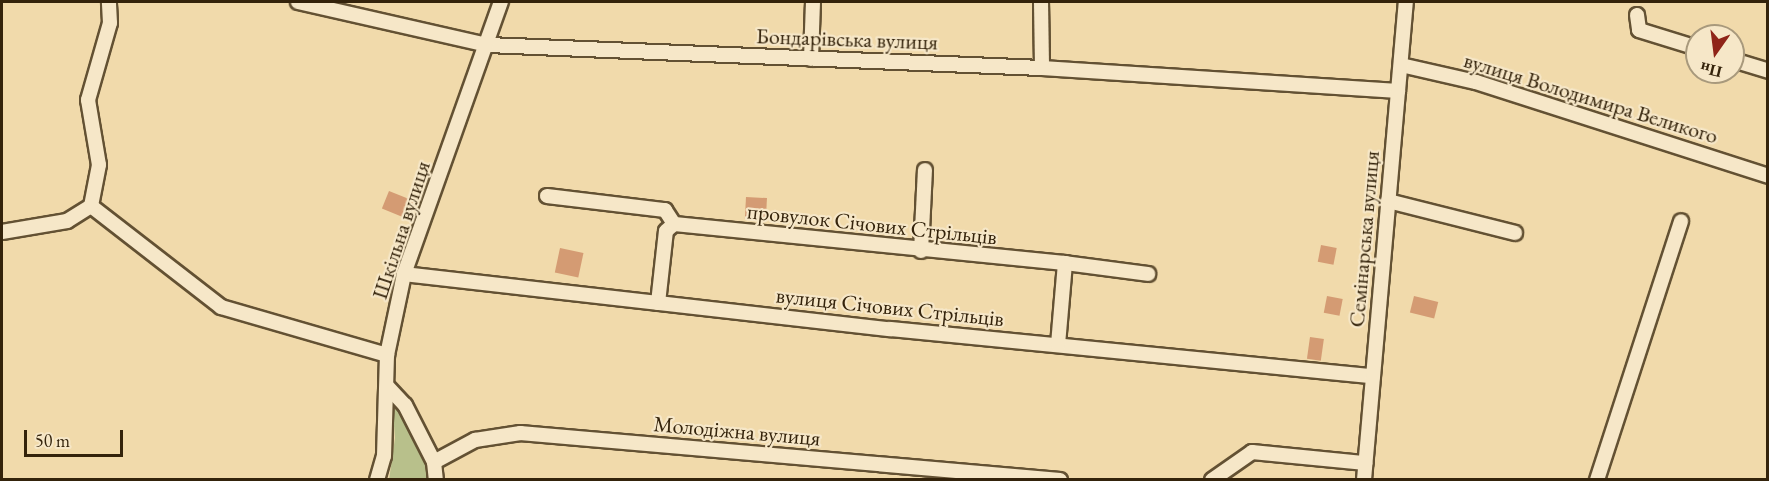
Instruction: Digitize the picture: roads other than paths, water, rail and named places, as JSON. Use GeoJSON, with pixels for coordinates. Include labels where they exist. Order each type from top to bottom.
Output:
{"type":"FeatureCollection","features":[{"type":"Feature","properties":{"kind":"street"},"geometry":{"type":"LineString","coordinates":[[92,206],[99,165],[88,100],[110,23],[109,2]]}},
{"type":"Feature","properties":{"kind":"street","name":"Бондарівська вулиця"},"geometry":{"type":"LineString","coordinates":[[298,2],[488,45],[1042,68],[1398,91]]}},
{"type":"Feature","properties":{"kind":"street","name":"Шкільна вулиця"},"geometry":{"type":"LineString","coordinates":[[377,480],[384,456],[387,355],[404,274],[488,45],[501,2]]}},
{"type":"Feature","properties":{"kind":"street"},"geometry":{"type":"LineString","coordinates":[[811,59],[813,2]]}},
{"type":"Feature","properties":{"kind":"street"},"geometry":{"type":"LineString","coordinates":[[1041,2],[1042,68]]}},
{"type":"Feature","properties":{"kind":"street","name":"Семінарська вулиця"},"geometry":{"type":"LineString","coordinates":[[1364,480],[1406,2]]}},
{"type":"Feature","properties":{"kind":"street"},"geometry":{"type":"LineString","coordinates":[[1637,15],[1639,30],[1685,44]]}},
{"type":"Feature","properties":{"kind":"street","name":"вулиця Володимира Великого"},"geometry":{"type":"LineString","coordinates":[[1401,64],[1476,82],[1767,176]]}},
{"type":"Feature","properties":{"kind":"street"},"geometry":{"type":"LineString","coordinates":[[1745,64],[1767,71]]}},
{"type":"Feature","properties":{"kind":"street"},"geometry":{"type":"LineString","coordinates":[[921,251],[925,170]]}},
{"type":"Feature","properties":{"kind":"street","name":"провулок Січових Стрільців"},"geometry":{"type":"LineString","coordinates":[[547,196],[665,210],[674,224],[921,251],[1065,263],[1148,274]]}},
{"type":"Feature","properties":{"kind":"street"},"geometry":{"type":"LineString","coordinates":[[1388,201],[1515,232]]}},
{"type":"Feature","properties":{"kind":"street"},"geometry":{"type":"LineString","coordinates":[[2,232],[67,220],[92,206]]}},
{"type":"Feature","properties":{"kind":"street"},"geometry":{"type":"LineString","coordinates":[[92,206],[221,307],[387,355]]}},
{"type":"Feature","properties":{"kind":"street"},"geometry":{"type":"LineString","coordinates":[[1597,480],[1681,221]]}},
{"type":"Feature","properties":{"kind":"street"},"geometry":{"type":"LineString","coordinates":[[658,303],[666,231],[674,224]]}},
{"type":"Feature","properties":{"kind":"street"},"geometry":{"type":"LineString","coordinates":[[1058,345],[1065,263]]}},
{"type":"Feature","properties":{"kind":"street","name":"вулиця Січових Стрільців"},"geometry":{"type":"LineString","coordinates":[[404,274],[658,303],[1373,376]]}},
{"type":"Feature","properties":{"kind":"street"},"geometry":{"type":"LineString","coordinates":[[387,386],[405,405],[434,462],[436,480]]}},
{"type":"Feature","properties":{"kind":"street","name":"Молодіжна вулиця"},"geometry":{"type":"LineString","coordinates":[[434,462],[475,440],[520,433],[1060,480]]}},
{"type":"Feature","properties":{"kind":"street"},"geometry":{"type":"LineString","coordinates":[[1212,480],[1252,452],[1365,463]]}}]}
